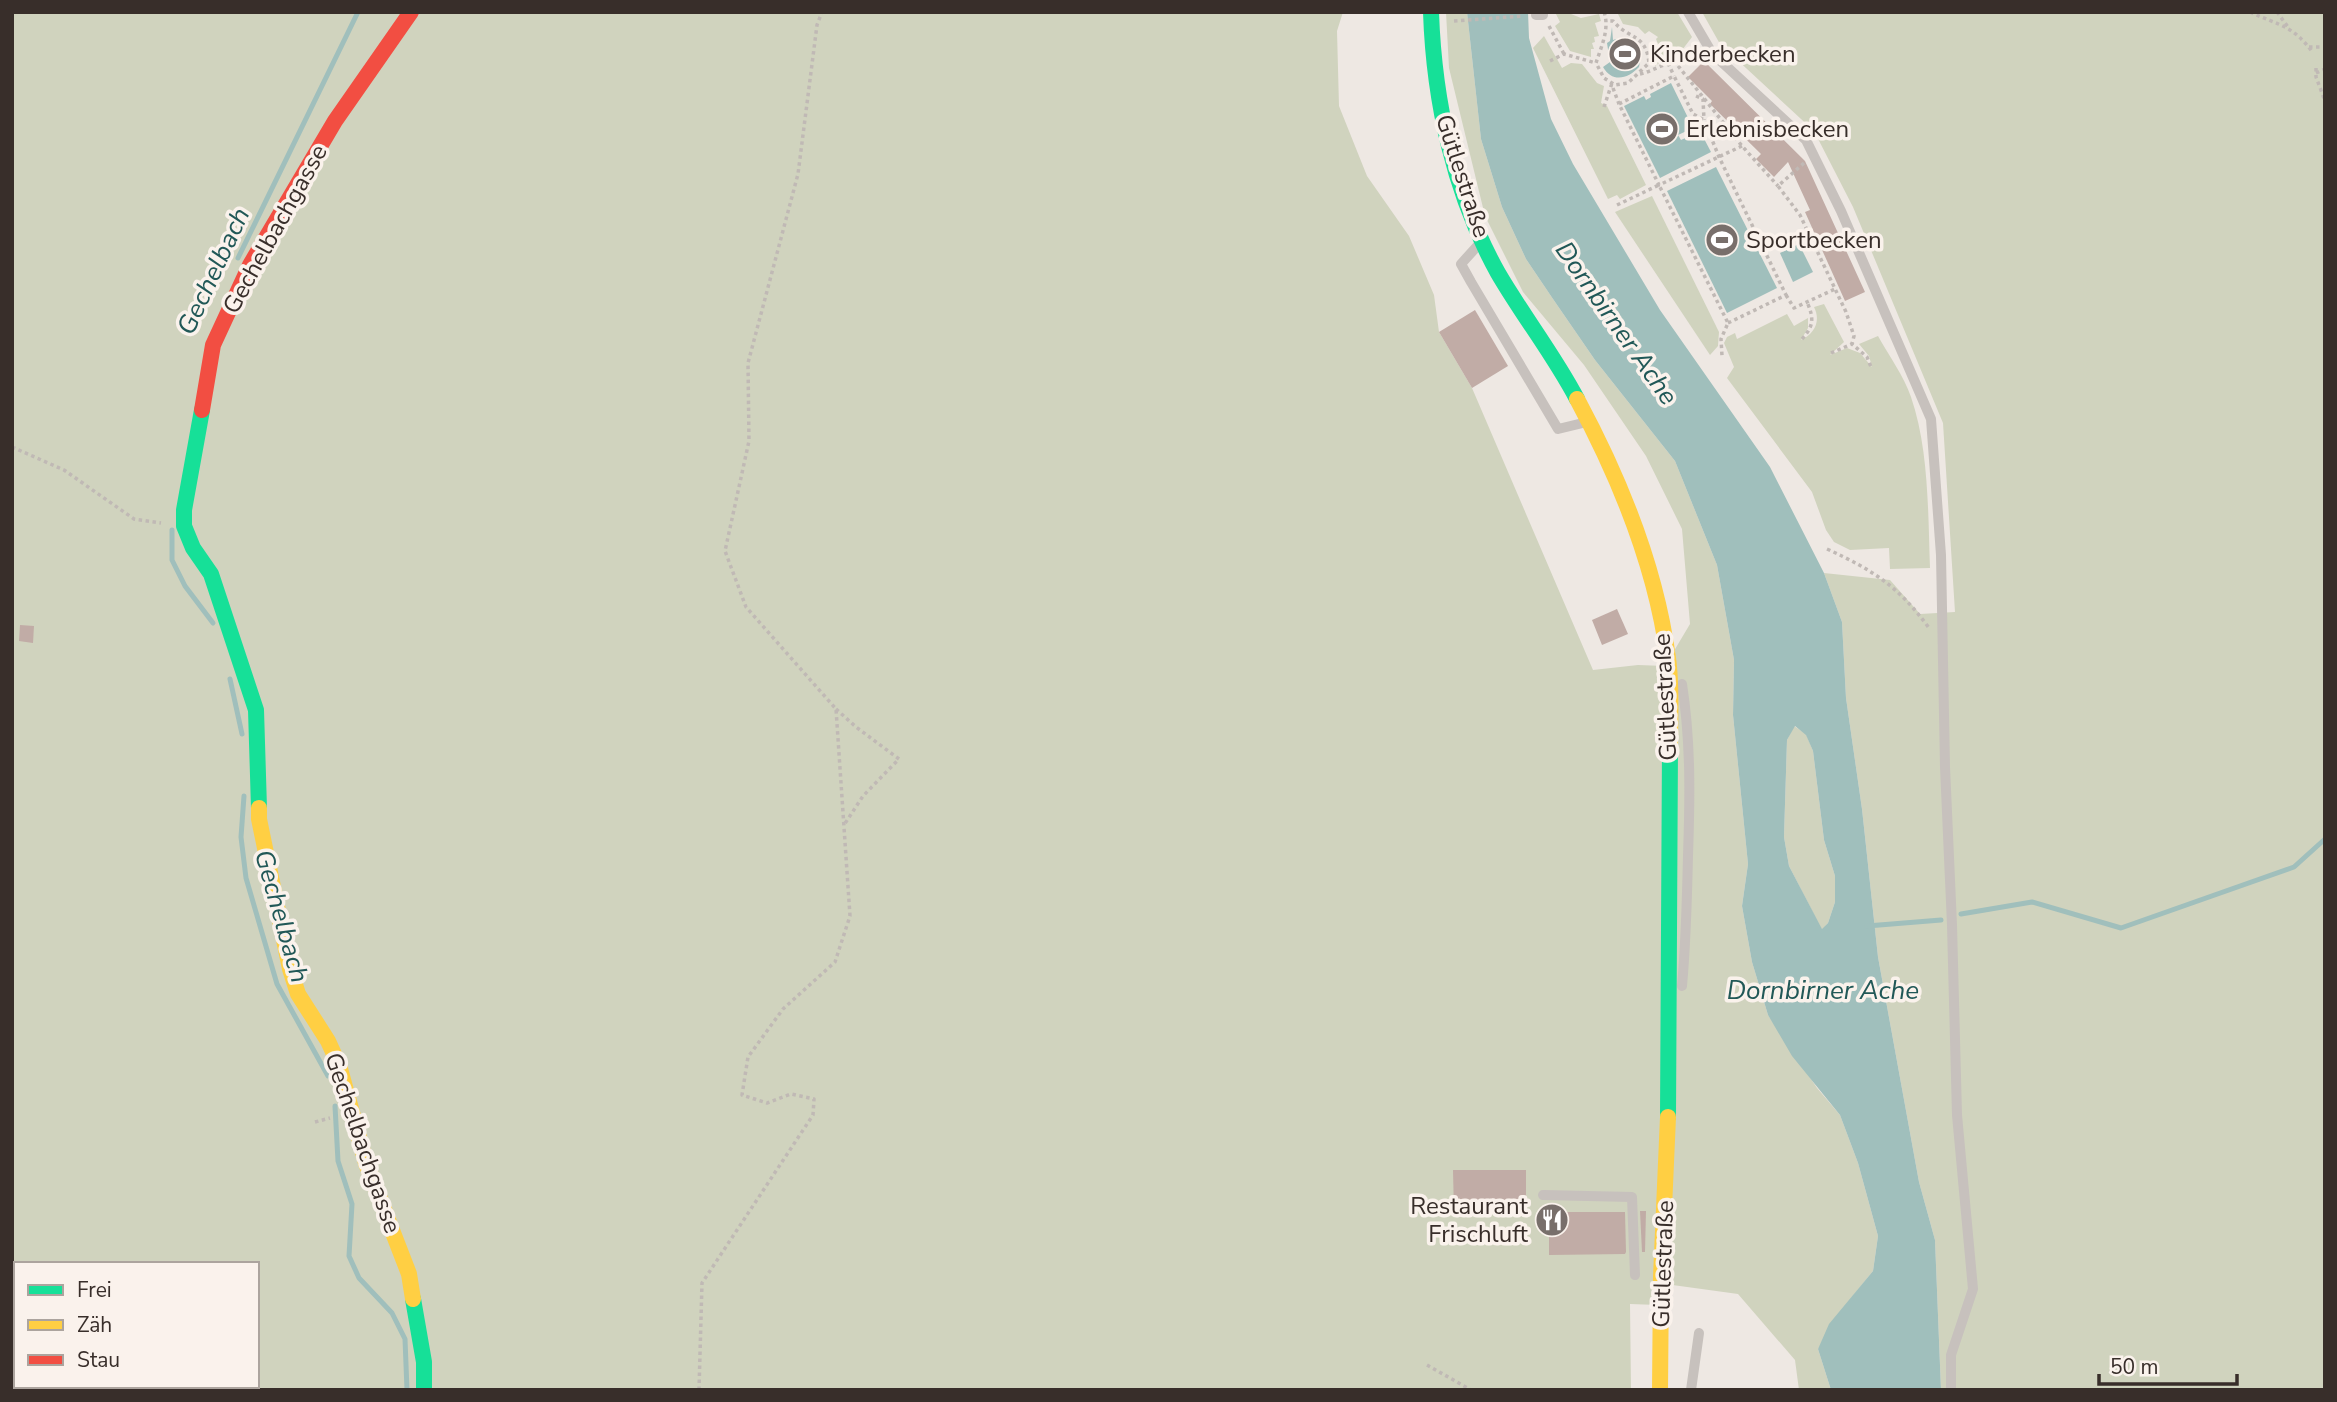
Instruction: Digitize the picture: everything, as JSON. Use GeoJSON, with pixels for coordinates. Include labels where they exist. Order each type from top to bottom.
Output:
{"type":"FeatureCollection","features":[{"type":"Feature","properties":{"kind":"street","name":"Gechelbachgasse"},"geometry":{"type":"LineString","coordinates":[[411,12],[328,133],[250,265],[213,345],[184,510],[184,526],[193,548],[211,574],[256,710],[259,818],[290,969],[298,994],[328,1041],[339,1065],[366,1163],[410,1274],[424,1362],[424,1390]]}},
{"type":"Feature","properties":{"kind":"street","name":"Gütlestraße"},"geometry":{"type":"LineString","coordinates":[[1426,16],[1448,136],[1462,185],[1491,259],[1561,369],[1589,422],[1637,538],[1656,598],[1668,660],[1668,1046],[1660,1390]]}},
{"type":"Feature","properties":{"kind":"lane"},"geometry":{"type":"LineString","coordinates":[[1688,12],[1712,53],[1806,140],[1841,211],[1931,419],[1941,555],[1957,1115],[1973,1289],[1951,1355],[1951,1390]]}},
{"type":"Feature","properties":{"kind":"lane"},"geometry":{"type":"LineString","coordinates":[[1483,240],[1461,264],[1471,282],[1558,429],[1589,422]]}},
{"type":"Feature","properties":{"kind":"lane"},"geometry":{"type":"LineString","coordinates":[[1668,660],[1679,662],[1689,730],[1688,892],[1681,996]]}},
{"type":"Feature","properties":{"kind":"lane"},"geometry":{"type":"LineString","coordinates":[[1668,1046],[1677,1046],[1680,1008]]}},
{"type":"Feature","properties":{"kind":"lane"},"geometry":{"type":"LineString","coordinates":[[1543,1195],[1632,1197],[1635,1275]]}},
{"type":"Feature","properties":{"kind":"lane"},"geometry":{"type":"LineString","coordinates":[[1691,1390],[1699,1333]]}},
{"type":"Feature","properties":{"kind":"path"},"geometry":{"type":"LineString","coordinates":[[822,12],[817,25],[798,174],[748,363],[749,441],[725,551],[746,607],[836,709],[899,759],[863,796],[842,827]]}},
{"type":"Feature","properties":{"kind":"path"},"geometry":{"type":"LineString","coordinates":[[1596,63],[1604,41],[1607,20],[1604,12]]}},
{"type":"Feature","properties":{"kind":"path"},"geometry":{"type":"LineString","coordinates":[[2250,12],[2302,37],[2313,53]]}},
{"type":"Feature","properties":{"kind":"path"},"geometry":{"type":"LineString","coordinates":[[2277,12],[2289,29]]}},
{"type":"Feature","properties":{"kind":"path"},"geometry":{"type":"LineString","coordinates":[[1452,22],[1539,14]]}},
{"type":"Feature","properties":{"kind":"path"},"geometry":{"type":"LineString","coordinates":[[1607,20],[1613,21],[1619,28],[1644,43],[1649,63],[1628,83],[1612,85]]}},
{"type":"Feature","properties":{"kind":"path"},"geometry":{"type":"LineString","coordinates":[[1550,28],[1564,54]]}},
{"type":"Feature","properties":{"kind":"path"},"geometry":{"type":"LineString","coordinates":[[2309,47],[2325,47]]}},
{"type":"Feature","properties":{"kind":"path"},"geometry":{"type":"LineString","coordinates":[[1550,61],[1564,54],[1596,63],[1604,78],[1612,85],[1728,323]]}},
{"type":"Feature","properties":{"kind":"path"},"geometry":{"type":"LineString","coordinates":[[1640,74],[1654,71],[1663,63],[1675,62],[1742,146],[1778,186],[1800,215],[1835,289],[1854,336],[1852,344]]}},
{"type":"Feature","properties":{"kind":"path"},"geometry":{"type":"LineString","coordinates":[[1668,63],[1693,114],[1704,120]]}},
{"type":"Feature","properties":{"kind":"path"},"geometry":{"type":"LineString","coordinates":[[2325,69],[2316,71],[2325,101]]}},
{"type":"Feature","properties":{"kind":"path"},"geometry":{"type":"LineString","coordinates":[[1619,104],[1674,76]]}},
{"type":"Feature","properties":{"kind":"path"},"geometry":{"type":"LineString","coordinates":[[1604,107],[1612,85]]}},
{"type":"Feature","properties":{"kind":"path"},"geometry":{"type":"LineString","coordinates":[[1696,96],[1703,99]]}},
{"type":"Feature","properties":{"kind":"path"},"geometry":{"type":"LineString","coordinates":[[1703,99],[1704,120],[1719,157],[1794,308],[1835,289]]}},
{"type":"Feature","properties":{"kind":"path"},"geometry":{"type":"LineString","coordinates":[[1617,205],[1742,146]]}},
{"type":"Feature","properties":{"kind":"path"},"geometry":{"type":"LineString","coordinates":[[1778,186],[1813,155]]}},
{"type":"Feature","properties":{"kind":"path"},"geometry":{"type":"LineString","coordinates":[[1722,356],[1721,339],[1728,323],[1786,295]]}},
{"type":"Feature","properties":{"kind":"path"},"geometry":{"type":"LineString","coordinates":[[1802,339],[1812,324],[1813,316],[1807,302]]}},
{"type":"Feature","properties":{"kind":"path"},"geometry":{"type":"LineString","coordinates":[[1831,354],[1852,344]]}},
{"type":"Feature","properties":{"kind":"path"},"geometry":{"type":"LineString","coordinates":[[1852,344],[1867,357],[1871,367]]}},
{"type":"Feature","properties":{"kind":"path"},"geometry":{"type":"LineString","coordinates":[[12,447],[64,470],[134,519],[155,522]]}},
{"type":"Feature","properties":{"kind":"path"},"geometry":{"type":"LineString","coordinates":[[1827,549],[1866,567],[1892,585],[1942,646]]}},
{"type":"Feature","properties":{"kind":"path"},"geometry":{"type":"LineString","coordinates":[[699,1390],[702,1283],[813,1115],[814,1099],[791,1094],[766,1103],[742,1095],[748,1057],[783,1009],[835,962],[850,916],[836,709]]}},
{"type":"Feature","properties":{"kind":"path"},"geometry":{"type":"LineString","coordinates":[[315,1122],[329,1118]]}},
{"type":"Feature","properties":{"kind":"path"},"geometry":{"type":"LineString","coordinates":[[1427,1365],[1471,1390]]}},
{"type":"Feature","properties":{"kind":"green space"},"geometry":{"type":"Polygon","coordinates":[[[12,12],[1343,12],[1337,31],[1339,106],[1367,176],[1409,236],[1434,295],[1439,332],[1472,388],[1593,670],[1638,665],[1665,666],[1690,624],[1682,529],[1646,456],[1584,365],[1523,292],[1485,216],[1449,68],[1446,12],[1467,12],[1481,139],[1502,207],[1526,259],[1553,299],[1595,360],[1675,461],[1717,565],[1734,660],[1733,715],[1748,864],[1742,906],[1752,962],[1768,1015],[1817,1088],[1840,1115],[1858,1163],[1878,1236],[1873,1271],[1852,1297],[1818,1349],[1831,1390],[1799,1390],[1795,1360],[1738,1294],[1658,1283],[1658,1305],[1630,1304],[1631,1390],[33,1390],[259,1388],[259,1262],[14,1262],[14,1342],[12,12]]]}},
{"type":"Feature","properties":{"kind":"green space"},"geometry":{"type":"Polygon","coordinates":[[[1555,12],[1566,12],[1581,18],[1599,14],[1601,21],[1595,23],[1599,36],[1594,37],[1591,57],[1570,51],[1555,26],[1560,22],[1555,12]]]}},
{"type":"Feature","properties":{"kind":"green space"},"geometry":{"type":"Polygon","coordinates":[[[1617,12],[1677,12],[1692,37],[1676,58],[1666,58],[1655,66],[1654,46],[1658,44],[1658,37],[1649,31],[1645,34],[1638,27],[1623,24],[1617,12]]]}},
{"type":"Feature","properties":{"kind":"green space"},"geometry":{"type":"Polygon","coordinates":[[[1702,12],[2325,12],[2325,1390],[1941,1390],[1935,1240],[1919,1182],[1878,957],[1862,809],[1846,698],[1842,622],[1824,573],[1890,580],[1920,614],[1955,612],[1943,423],[1853,207],[1814,131],[1720,44],[1702,12]]]}},
{"type":"Feature","properties":{"kind":"green space"},"geometry":{"type":"Polygon","coordinates":[[[1544,36],[1562,68],[1571,63],[1582,64],[1597,83],[1604,86],[1601,103],[1607,106],[1646,185],[1620,199],[1617,195],[1608,199],[1533,48],[1544,36]]]}},
{"type":"Feature","properties":{"kind":"green space"},"geometry":{"type":"Polygon","coordinates":[[[1652,196],[1719,332],[1718,346],[1710,355],[1615,212],[1652,196]]]}},
{"type":"Feature","properties":{"kind":"green space"},"geometry":{"type":"Polygon","coordinates":[[[1824,304],[1844,342],[1830,355],[1847,348],[1860,353],[1872,367],[1869,356],[1859,344],[1878,336],[1908,389],[1917,417],[1924,459],[1930,568],[1890,569],[1889,548],[1850,550],[1834,542],[1826,530],[1812,492],[1727,378],[1734,367],[1724,343],[1727,337],[1735,333],[1737,339],[1787,314],[1794,326],[1808,318],[1808,328],[1801,340],[1810,334],[1817,322],[1814,307],[1824,304]]]}},
{"type":"Feature","properties":{"kind":"green space"},"geometry":{"type":"Polygon","coordinates":[[[1794,726],[1806,734],[1813,751],[1824,840],[1835,876],[1835,902],[1828,923],[1822,930],[1789,866],[1784,837],[1787,740],[1794,726]]]}},
{"type":"Feature","properties":{"kind":"water","name":"Dornbirner Ache"},"geometry":{"type":"Polygon","coordinates":[[[1467,12],[1528,12],[1529,38],[1551,119],[1573,164],[1660,310],[1770,467],[1824,573],[1842,622],[1846,698],[1862,809],[1878,957],[1919,1182],[1935,1240],[1941,1390],[1831,1390],[1818,1349],[1829,1324],[1873,1271],[1878,1236],[1858,1163],[1840,1115],[1792,1056],[1768,1015],[1752,962],[1742,906],[1748,864],[1733,715],[1734,660],[1717,565],[1675,461],[1595,360],[1526,259],[1502,207],[1481,139],[1467,12]],[[1795,726],[1787,740],[1784,837],[1789,866],[1822,929],[1828,923],[1835,902],[1835,876],[1824,840],[1813,751],[1806,735],[1795,726]]]}},
{"type":"Feature","properties":{"kind":"water","name":"Kinderbecken"},"geometry":{"type":"Polygon","coordinates":[[[1612,27],[1613,40],[1616,39],[1629,52],[1637,48],[1641,56],[1639,67],[1620,78],[1611,75],[1603,67],[1610,62],[1607,43],[1610,41],[1612,27]]]}},
{"type":"Feature","properties":{"kind":"water","name":"Erlebnisbecken"},"geometry":{"type":"Polygon","coordinates":[[[1671,83],[1693,128],[1678,135],[1681,140],[1700,131],[1711,152],[1660,178],[1624,106],[1644,96],[1646,100],[1651,97],[1650,94],[1671,83]]]}},
{"type":"Feature","properties":{"kind":"water","name":"Sportbecken"},"geometry":{"type":"Polygon","coordinates":[[[1716,167],[1777,288],[1727,313],[1667,191],[1716,167]]]}},
{"type":"Feature","properties":{"kind":"water"},"geometry":{"type":"Polygon","coordinates":[[[1799,244],[1813,272],[1793,282],[1780,253],[1799,244]]]}},
{"type":"Feature","properties":{"kind":"building"},"geometry":{"type":"Polygon","coordinates":[[[1704,61],[1805,161],[1865,292],[1845,301],[1805,212],[1810,210],[1788,162],[1774,177],[1756,159],[1761,154],[1710,104],[1712,101],[1688,77],[1704,61]]]}},
{"type":"Feature","properties":{"kind":"building"},"geometry":{"type":"Polygon","coordinates":[[[1475,310],[1508,366],[1472,388],[1439,332],[1475,310]]]}},
{"type":"Feature","properties":{"kind":"building"},"geometry":{"type":"Polygon","coordinates":[[[1617,609],[1628,634],[1602,645],[1592,620],[1617,609]]]}},
{"type":"Feature","properties":{"kind":"building"},"geometry":{"type":"Polygon","coordinates":[[[20,625],[34,626],[33,643],[19,641],[20,625]]]}},
{"type":"Feature","properties":{"kind":"building"},"geometry":{"type":"Polygon","coordinates":[[[1453,1170],[1526,1170],[1526,1213],[1454,1213],[1453,1170]]]}},
{"type":"Feature","properties":{"kind":"building"},"geometry":{"type":"Polygon","coordinates":[[[1640,1211],[1646,1211],[1645,1252],[1642,1252],[1640,1211]]]}},
{"type":"Feature","properties":{"kind":"building"},"geometry":{"type":"Polygon","coordinates":[[[1549,1212],[1625,1212],[1625,1254],[1549,1255],[1549,1212]]]}},
{"type":"Feature","properties":{"kind":"waterway","name":"Gechelbach"},"geometry":{"type":"LineString","coordinates":[[238,258],[358,12]]}},
{"type":"Feature","properties":{"kind":"waterway","name":"Gechelbach"},"geometry":{"type":"LineString","coordinates":[[172,530],[172,560],[185,586],[213,623]]}},
{"type":"Feature","properties":{"kind":"waterway","name":"Gechelbach"},"geometry":{"type":"LineString","coordinates":[[230,679],[242,734]]}},
{"type":"Feature","properties":{"kind":"waterway","name":"Gechelbach"},"geometry":{"type":"LineString","coordinates":[[244,796],[241,837],[246,878],[277,984],[328,1076]]}},
{"type":"Feature","properties":{"kind":"waterway"},"geometry":{"type":"LineString","coordinates":[[1961,914],[2032,902],[2121,928],[2294,867],[2325,839]]}},
{"type":"Feature","properties":{"kind":"waterway"},"geometry":{"type":"LineString","coordinates":[[1867,926],[1941,920]]}},
{"type":"Feature","properties":{"kind":"waterway","name":"Gechelbach"},"geometry":{"type":"LineString","coordinates":[[335,1106],[338,1161],[352,1204],[349,1256],[359,1278],[392,1313],[405,1339],[407,1390]]}},
{"type":"Feature","properties":{"kind":"traffic: fast"},"geometry":{"type":"LineString","coordinates":[[1431,12],[1442,113],[1449,147],[1469,212],[1498,273],[1577,399]]}},
{"type":"Feature","properties":{"kind":"traffic: fast"},"geometry":{"type":"LineString","coordinates":[[202,410],[184,510],[184,526],[193,548],[211,574],[256,710],[259,808]]}},
{"type":"Feature","properties":{"kind":"traffic: fast"},"geometry":{"type":"LineString","coordinates":[[1668,1117],[1670,744]]}},
{"type":"Feature","properties":{"kind":"traffic: fast"},"geometry":{"type":"LineString","coordinates":[[413,1299],[424,1362],[424,1390]]}},
{"type":"Feature","properties":{"kind":"traffic: slow"},"geometry":{"type":"LineString","coordinates":[[1577,399],[1622,492],[1655,590],[1669,669],[1670,744]]}},
{"type":"Feature","properties":{"kind":"traffic: slow"},"geometry":{"type":"LineString","coordinates":[[259,808],[290,969],[298,994],[328,1041],[339,1065],[366,1163],[409,1274],[413,1299]]}},
{"type":"Feature","properties":{"kind":"traffic: slow"},"geometry":{"type":"LineString","coordinates":[[1660,1390],[1661,1277],[1668,1117]]}},
{"type":"Feature","properties":{"kind":"traffic: jam"},"geometry":{"type":"LineString","coordinates":[[202,410],[213,345],[250,265],[335,121],[411,12]]}},
{"type":"Feature","properties":{"kind":"place","name":"Kinderbecken"},"geometry":{"type":"Point","coordinates":[1625,54]}},
{"type":"Feature","properties":{"kind":"place","name":"Erlebnisbecken"},"geometry":{"type":"Point","coordinates":[1662,129]}},
{"type":"Feature","properties":{"kind":"place","name":"Sportbecken"},"geometry":{"type":"Point","coordinates":[1722,240]}},
{"type":"Feature","properties":{"kind":"place","name":"Restaurant Frischluft"},"geometry":{"type":"Point","coordinates":[1552,1220]}}]}
